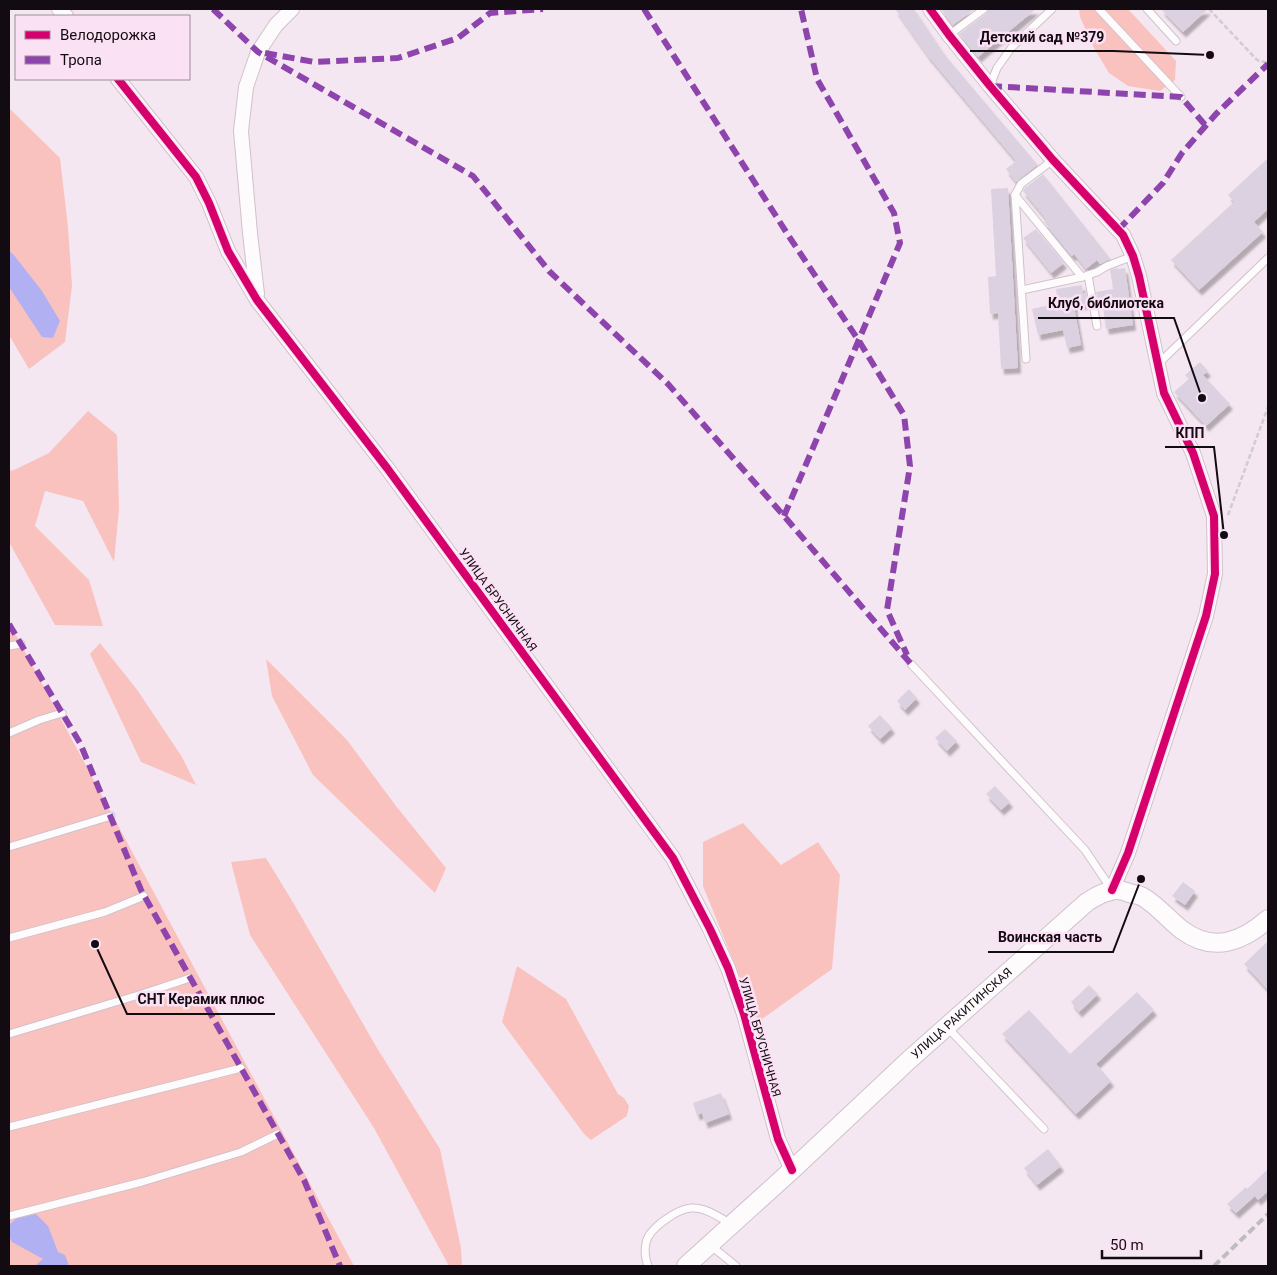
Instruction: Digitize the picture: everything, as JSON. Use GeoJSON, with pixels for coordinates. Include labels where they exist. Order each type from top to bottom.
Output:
{"type":"FeatureCollection","features":[{"type":"Feature","properties":{"kind":"street"},"geometry":{"type":"LineString","coordinates":[[257,300],[241,131],[246,87],[258,52],[276,25],[292,9]]}},
{"type":"Feature","properties":{"kind":"street"},"geometry":{"type":"LineString","coordinates":[[930,9],[990,86],[1054,160],[1123,235],[1140,276],[1164,393],[1193,453],[1214,516],[1215,574],[1206,616],[1128,853],[1112,890],[1141,896],[1183,930],[1200,940],[1214,943],[1228,942],[1245,935],[1268,919]]}},
{"type":"Feature","properties":{"kind":"street","name":"УЛИЦА БРУСНИЧНАЯ"},"geometry":{"type":"LineString","coordinates":[[119,80],[196,177],[209,203],[228,251],[257,300],[387,468],[673,858],[728,968],[744,1014],[778,1140],[792,1170]]}},
{"type":"Feature","properties":{"kind":"street","name":"УЛИЦА РАКИТИНСКАЯ"},"geometry":{"type":"LineString","coordinates":[[686,1266],[909,1060],[1086,902],[1112,890]]}},
{"type":"Feature","properties":{"kind":"lane"},"geometry":{"type":"LineString","coordinates":[[949,35],[984,9]]}},
{"type":"Feature","properties":{"kind":"lane"},"geometry":{"type":"LineString","coordinates":[[990,86],[997,68],[1012,47],[1052,9]]}},
{"type":"Feature","properties":{"kind":"lane"},"geometry":{"type":"LineString","coordinates":[[1099,9],[1181,97]]}},
{"type":"Feature","properties":{"kind":"lane"},"geometry":{"type":"LineString","coordinates":[[1146,9],[1176,41]]}},
{"type":"Feature","properties":{"kind":"lane"},"geometry":{"type":"LineString","coordinates":[[1026,359],[1015,195],[1021,184],[1054,160]]}},
{"type":"Feature","properties":{"kind":"lane"},"geometry":{"type":"LineString","coordinates":[[1015,195],[1085,276],[1097,326]]}},
{"type":"Feature","properties":{"kind":"lane"},"geometry":{"type":"LineString","coordinates":[[1022,290],[1085,276],[1133,256]]}},
{"type":"Feature","properties":{"kind":"lane"},"geometry":{"type":"LineString","coordinates":[[1157,364],[1268,258]]}},
{"type":"Feature","properties":{"kind":"lane"},"geometry":{"type":"LineString","coordinates":[[9,646],[21,644]]}},
{"type":"Feature","properties":{"kind":"lane"},"geometry":{"type":"LineString","coordinates":[[911,664],[1086,850],[1112,890]]}},
{"type":"Feature","properties":{"kind":"lane"},"geometry":{"type":"LineString","coordinates":[[9,733],[39,720],[62,713]]}},
{"type":"Feature","properties":{"kind":"lane"},"geometry":{"type":"LineString","coordinates":[[9,847],[111,816]]}},
{"type":"Feature","properties":{"kind":"lane"},"geometry":{"type":"LineString","coordinates":[[9,938],[105,912],[144,896]]}},
{"type":"Feature","properties":{"kind":"lane"},"geometry":{"type":"LineString","coordinates":[[9,1034],[190,978]]}},
{"type":"Feature","properties":{"kind":"lane"},"geometry":{"type":"LineString","coordinates":[[947,1027],[1044,1129]]}},
{"type":"Feature","properties":{"kind":"lane"},"geometry":{"type":"LineString","coordinates":[[9,1127],[241,1068]]}},
{"type":"Feature","properties":{"kind":"lane"},"geometry":{"type":"LineString","coordinates":[[9,1216],[142,1182],[241,1152],[278,1134]]}},
{"type":"Feature","properties":{"kind":"lane"},"geometry":{"type":"LineString","coordinates":[[648,1266],[644,1255],[646,1241],[653,1230],[674,1214],[690,1208],[707,1210],[732,1225]]}},
{"type":"Feature","properties":{"kind":"lane"},"geometry":{"type":"LineString","coordinates":[[710,1245],[736,1266]]}},
{"type":"Feature","properties":{"kind":"path"},"geometry":{"type":"LineString","coordinates":[[1210,9],[1257,60],[1268,63]]}},
{"type":"Feature","properties":{"kind":"path"},"geometry":{"type":"LineString","coordinates":[[1227,516],[1268,407]]}},
{"type":"Feature","properties":{"kind":"shaded area"},"geometry":{"type":"Polygon","coordinates":[[[1079,9],[1128,9],[1176,61],[1175,80],[1160,91],[1128,86],[1109,73],[1094,48],[1080,17],[1079,9]]]}},
{"type":"Feature","properties":{"kind":"shaded area"},"geometry":{"type":"Polygon","coordinates":[[[9,108],[60,158],[68,227],[72,286],[65,342],[29,369],[9,335],[9,108]]]}},
{"type":"Feature","properties":{"kind":"shaded area"},"geometry":{"type":"Polygon","coordinates":[[[88,411],[117,435],[119,509],[114,562],[83,501],[45,491],[35,526],[89,580],[103,626],[55,625],[9,542],[9,471],[49,453],[88,411]]]}},
{"type":"Feature","properties":{"kind":"shaded area"},"geometry":{"type":"Polygon","coordinates":[[[9,622],[354,1266],[9,1266],[9,622]]]}},
{"type":"Feature","properties":{"kind":"shaded area"},"geometry":{"type":"Polygon","coordinates":[[[100,643],[138,691],[182,757],[196,785],[141,762],[90,654],[100,643]]]}},
{"type":"Feature","properties":{"kind":"shaded area"},"geometry":{"type":"Polygon","coordinates":[[[266,659],[347,740],[396,806],[446,868],[435,893],[313,775],[272,696],[266,659]]]}},
{"type":"Feature","properties":{"kind":"shaded area"},"geometry":{"type":"Polygon","coordinates":[[[743,823],[781,865],[818,842],[840,875],[832,969],[758,1022],[703,886],[703,842],[743,823]]]}},
{"type":"Feature","properties":{"kind":"shaded area"},"geometry":{"type":"Polygon","coordinates":[[[266,858],[377,1048],[440,1149],[461,1248],[462,1266],[449,1266],[374,1128],[250,935],[231,862],[266,858]]]}},
{"type":"Feature","properties":{"kind":"shaded area"},"geometry":{"type":"Polygon","coordinates":[[[517,966],[566,999],[618,1094],[624,1098],[629,1106],[627,1116],[591,1140],[584,1134],[502,1022],[517,966]]]}},
{"type":"Feature","properties":{"kind":"water"},"geometry":{"type":"Polygon","coordinates":[[[9,251],[42,291],[60,321],[53,338],[42,337],[9,287],[9,251]]]}},
{"type":"Feature","properties":{"kind":"water"},"geometry":{"type":"Polygon","coordinates":[[[36,1214],[48,1226],[58,1252],[65,1255],[69,1266],[36,1266],[43,1259],[12,1242],[9,1236],[10,1224],[17,1218],[36,1214]]]}},
{"type":"Feature","properties":{"kind":"building"},"geometry":{"type":"Polygon","coordinates":[[[895,9],[914,9],[944,54],[1037,164],[1016,182],[1006,169],[1016,161],[928,56],[895,9]]]}},
{"type":"Feature","properties":{"kind":"building"},"geometry":{"type":"Polygon","coordinates":[[[941,9],[975,9],[953,25],[941,9]]]}},
{"type":"Feature","properties":{"kind":"building"},"geometry":{"type":"Polygon","coordinates":[[[989,9],[1036,9],[978,57],[959,34],[987,13],[989,9]]]}},
{"type":"Feature","properties":{"kind":"building"},"geometry":{"type":"Polygon","coordinates":[[[1161,9],[1208,9],[1183,32],[1161,9]]]}},
{"type":"Feature","properties":{"kind":"building"},"geometry":{"type":"Polygon","coordinates":[[[1268,158],[1268,209],[1254,222],[1263,232],[1199,290],[1171,260],[1234,202],[1228,195],[1268,158]]]}},
{"type":"Feature","properties":{"kind":"building"},"geometry":{"type":"Polygon","coordinates":[[[1043,174],[1110,259],[1100,264],[1097,260],[1086,269],[1074,254],[1072,256],[1044,222],[1047,220],[1023,191],[1043,174]]]}},
{"type":"Feature","properties":{"kind":"building"},"geometry":{"type":"Polygon","coordinates":[[[1008,188],[1018,368],[1001,369],[998,313],[990,314],[988,277],[996,276],[991,189],[1008,188]]]}},
{"type":"Feature","properties":{"kind":"building"},"geometry":{"type":"Polygon","coordinates":[[[1036,229],[1064,263],[1051,273],[1023,238],[1036,229]]]}},
{"type":"Feature","properties":{"kind":"building"},"geometry":{"type":"Polygon","coordinates":[[[1125,268],[1133,325],[1106,329],[1102,301],[1098,301],[1096,292],[1113,289],[1110,270],[1125,268]]]}},
{"type":"Feature","properties":{"kind":"building"},"geometry":{"type":"Polygon","coordinates":[[[1082,285],[1083,293],[1086,293],[1088,303],[1074,306],[1081,345],[1067,348],[1063,330],[1038,335],[1032,309],[1058,303],[1056,289],[1082,285]]]}},
{"type":"Feature","properties":{"kind":"building"},"geometry":{"type":"Polygon","coordinates":[[[1200,362],[1208,371],[1203,375],[1230,404],[1206,426],[1174,392],[1189,379],[1185,375],[1200,362]]]}},
{"type":"Feature","properties":{"kind":"building"},"geometry":{"type":"Polygon","coordinates":[[[909,689],[917,698],[905,710],[897,701],[909,689]]]}},
{"type":"Feature","properties":{"kind":"building"},"geometry":{"type":"Polygon","coordinates":[[[880,715],[892,728],[880,739],[868,726],[880,715]]]}},
{"type":"Feature","properties":{"kind":"building"},"geometry":{"type":"Polygon","coordinates":[[[945,729],[957,741],[947,751],[935,738],[945,729]]]}},
{"type":"Feature","properties":{"kind":"building"},"geometry":{"type":"Polygon","coordinates":[[[995,786],[1010,802],[1001,810],[986,794],[995,786]]]}},
{"type":"Feature","properties":{"kind":"building"},"geometry":{"type":"Polygon","coordinates":[[[1183,882],[1195,891],[1185,905],[1172,896],[1183,882]]]}},
{"type":"Feature","properties":{"kind":"building"},"geometry":{"type":"Polygon","coordinates":[[[1268,941],[1268,990],[1244,964],[1268,941]]]}},
{"type":"Feature","properties":{"kind":"building"},"geometry":{"type":"Polygon","coordinates":[[[1089,985],[1098,994],[1079,1012],[1071,1002],[1089,985]]]}},
{"type":"Feature","properties":{"kind":"building"},"geometry":{"type":"Polygon","coordinates":[[[1137,992],[1154,1010],[1096,1064],[1111,1081],[1076,1114],[1002,1034],[1029,1010],[1070,1054],[1137,992]]]}},
{"type":"Feature","properties":{"kind":"building"},"geometry":{"type":"Polygon","coordinates":[[[721,1093],[729,1114],[705,1123],[702,1113],[697,1115],[693,1103],[721,1093]]]}},
{"type":"Feature","properties":{"kind":"building"},"geometry":{"type":"Polygon","coordinates":[[[1048,1149],[1061,1166],[1037,1185],[1024,1168],[1048,1149]]]}},
{"type":"Feature","properties":{"kind":"building"},"geometry":{"type":"Polygon","coordinates":[[[1268,1169],[1268,1191],[1258,1200],[1255,1196],[1236,1213],[1227,1204],[1246,1187],[1247,1189],[1268,1169]]]}},
{"type":"Feature","properties":{"kind":"railway"},"geometry":{"type":"LineString","coordinates":[[1214,1266],[1268,1214]]}},
{"type":"Feature","properties":{"kind":"marked path"},"geometry":{"type":"LineString","coordinates":[[213,9],[258,52],[473,176],[549,271],[668,384],[911,664]]}},
{"type":"Feature","properties":{"kind":"marked path"},"geometry":{"type":"LineString","coordinates":[[265,53],[314,62],[398,58],[458,38],[490,13],[543,9]]}},
{"type":"Feature","properties":{"kind":"marked path"},"geometry":{"type":"LineString","coordinates":[[644,9],[790,238],[859,341],[904,415],[910,466],[887,610],[907,655]]}},
{"type":"Feature","properties":{"kind":"marked path"},"geometry":{"type":"LineString","coordinates":[[784,516],[900,243],[894,213],[817,79],[801,9]]}},
{"type":"Feature","properties":{"kind":"marked path"},"geometry":{"type":"LineString","coordinates":[[1118,230],[1163,183],[1182,153],[1216,114],[1268,64]]}},
{"type":"Feature","properties":{"kind":"marked path"},"geometry":{"type":"LineString","coordinates":[[990,86],[1181,97],[1206,126]]}},
{"type":"Feature","properties":{"kind":"marked path"},"geometry":{"type":"LineString","coordinates":[[9,624],[80,743],[141,890],[304,1180],[340,1266]]}},
{"type":"Feature","properties":{"kind":"cycle path"},"geometry":{"type":"LineString","coordinates":[[930,9],[990,86],[1053,160],[1123,235],[1133,256],[1139,276],[1164,393],[1193,453],[1214,516],[1215,574],[1206,616],[1128,853],[1112,890]]}},
{"type":"Feature","properties":{"kind":"cycle path"},"geometry":{"type":"LineString","coordinates":[[119,80],[196,177],[209,203],[228,251],[257,300],[387,468],[673,858],[728,968],[744,1014],[778,1139],[792,1170]]}},
{"type":"Feature","properties":{"kind":"place","name":"Детский сад №379"},"geometry":{"type":"Point","coordinates":[1210,55]}},
{"type":"Feature","properties":{"kind":"place","name":"Клуб, библиотека"},"geometry":{"type":"Point","coordinates":[1202,398]}},
{"type":"Feature","properties":{"kind":"place","name":"КПП"},"geometry":{"type":"Point","coordinates":[1224,535]}},
{"type":"Feature","properties":{"kind":"place","name":"Воинская часть"},"geometry":{"type":"Point","coordinates":[1141,879]}},
{"type":"Feature","properties":{"kind":"place","name":"СНТ Керамик плюс"},"geometry":{"type":"Point","coordinates":[95,944]}}]}
